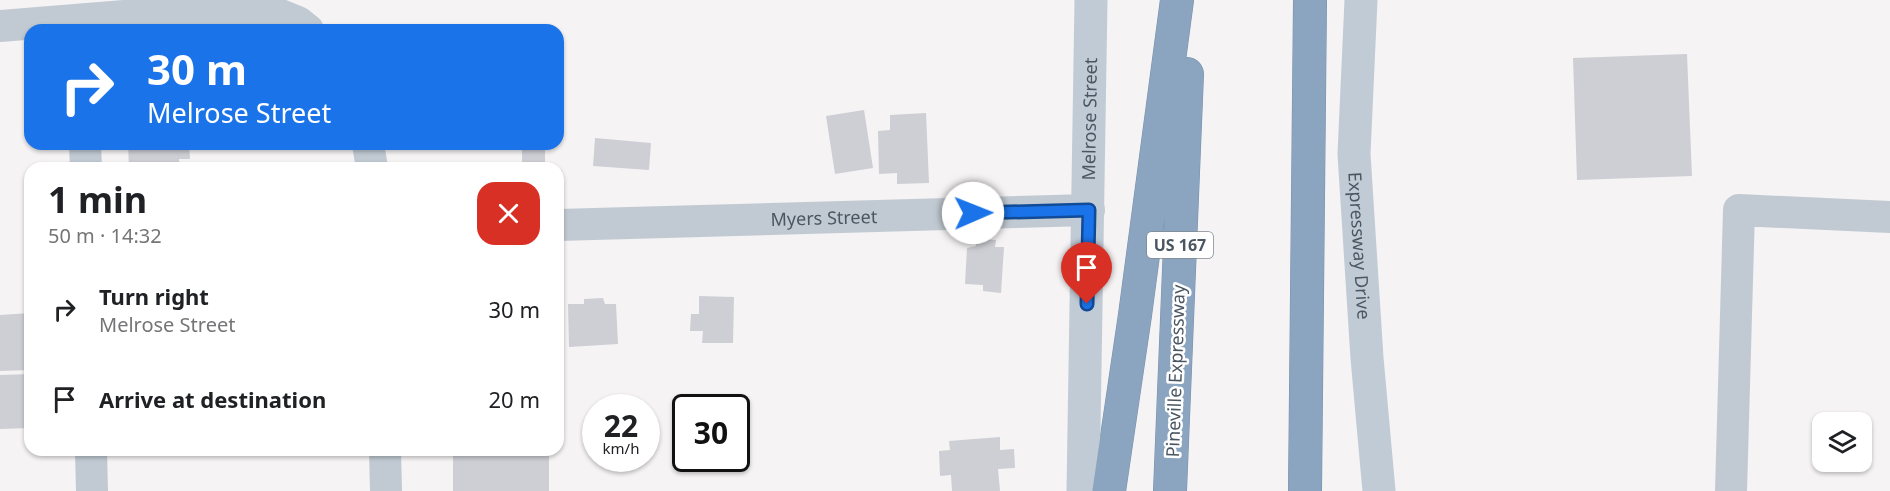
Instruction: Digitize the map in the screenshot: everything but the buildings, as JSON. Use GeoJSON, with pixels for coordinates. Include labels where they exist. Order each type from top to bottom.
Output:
{"type":"FeatureCollection","features":[{"type":"Feature","properties":{"kind":"highway"},"geometry":{"type":"LineString","coordinates":[[1109,491],[1137,303],[1177,0]]}},
{"type":"Feature","properties":{"kind":"highway","name":"Pineville Expressway"},"geometry":{"type":"LineString","coordinates":[[1170,491],[1190,0]]}},
{"type":"Feature","properties":{"kind":"highway"},"geometry":{"type":"LineString","coordinates":[[1305,491],[1310,0]]}},
{"type":"Feature","properties":{"kind":"highway"},"geometry":{"type":"LineString","coordinates":[[1306,402],[1326,491]]}},
{"type":"Feature","properties":{"kind":"main road","name":"Melrose Street"},"geometry":{"type":"LineString","coordinates":[[1083,491],[1091,0]]}},
{"type":"Feature","properties":{"kind":"main road","name":"Expressway Drive"},"geometry":{"type":"LineString","coordinates":[[1361,0],[1354,154],[1367,358],[1379,491]]}},
{"type":"Feature","properties":{"kind":"street"},"geometry":{"type":"LineString","coordinates":[[91,24],[223,8],[263,8],[300,24]]}},
{"type":"Feature","properties":{"kind":"street"},"geometry":{"type":"LineString","coordinates":[[0,26],[24,26]]}},
{"type":"Feature","properties":{"kind":"street","name":"Myers Street"},"geometry":{"type":"LineString","coordinates":[[564,225],[1089,210]]}},
{"type":"Feature","properties":{"kind":"street"},"geometry":{"type":"LineString","coordinates":[[1731,491],[1739,210],[1890,217]]}},
{"type":"Feature","properties":{"kind":"street"},"geometry":{"type":"LineString","coordinates":[[91,456],[92,491]]}},
{"type":"Feature","properties":{"kind":"street"},"geometry":{"type":"LineString","coordinates":[[385,456],[386,491]]}},
{"type":"Feature","properties":{"kind":"route"},"geometry":{"type":"LineString","coordinates":[[973,213],[1089,210],[1087,304]]}}]}
